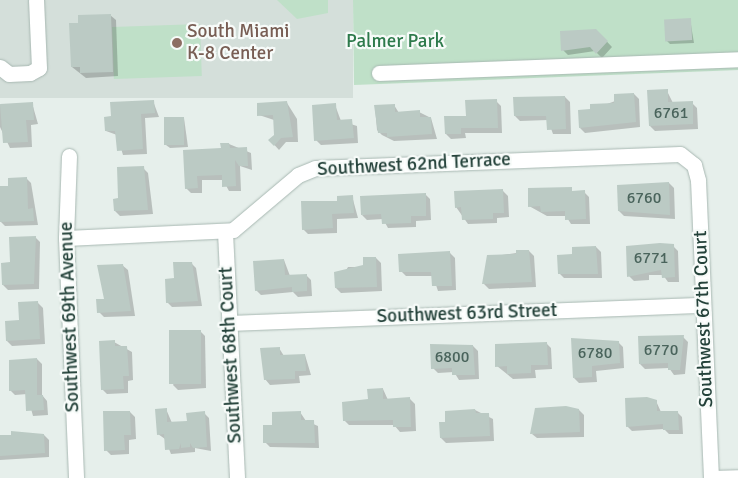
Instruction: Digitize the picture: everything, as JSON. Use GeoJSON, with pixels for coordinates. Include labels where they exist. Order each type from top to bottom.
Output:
{"type":"FeatureCollection","features":[{"type":"Feature","properties":{"kind":"street"},"geometry":{"type":"LineString","coordinates":[[0,67],[9,74],[30,73],[39,68],[36,0]]}},
{"type":"Feature","properties":{"kind":"street"},"geometry":{"type":"LineString","coordinates":[[379,72],[738,59]]}},
{"type":"Feature","properties":{"kind":"street","name":"Southwest 62nd Terrace"},"geometry":{"type":"LineString","coordinates":[[66,238],[225,232],[245,222],[298,175],[316,168],[667,153],[691,162]]}},
{"type":"Feature","properties":{"kind":"street","name":"Southwest 69th Avenue"},"geometry":{"type":"LineString","coordinates":[[69,156],[66,238],[76,478]]}},
{"type":"Feature","properties":{"kind":"street","name":"Southwest 67th Court"},"geometry":{"type":"LineString","coordinates":[[691,162],[698,180],[712,478]]}},
{"type":"Feature","properties":{"kind":"street","name":"Southwest 68th Court"},"geometry":{"type":"LineString","coordinates":[[225,232],[236,478]]}},
{"type":"Feature","properties":{"kind":"street","name":"Southwest 63rd Street"},"geometry":{"type":"LineString","coordinates":[[230,324],[703,305]]}},
{"type":"Feature","properties":{"kind":"street"},"geometry":{"type":"LineString","coordinates":[[712,478],[738,477]]}},
{"type":"Feature","properties":{"kind":"shaded area","name":"South Miami K-8 Center"},"geometry":{"type":"Polygon","coordinates":[[[0,0],[353,0],[353,98],[0,98],[0,0]]]}},
{"type":"Feature","properties":{"kind":"green space"},"geometry":{"type":"Polygon","coordinates":[[[277,0],[328,0],[328,13],[297,19],[277,0]]]}},
{"type":"Feature","properties":{"kind":"green space","name":"Palmer Park"},"geometry":{"type":"Polygon","coordinates":[[[353,0],[738,0],[738,70],[354,85],[353,0]]]}},
{"type":"Feature","properties":{"kind":"green space"},"geometry":{"type":"Polygon","coordinates":[[[200,24],[202,76],[114,79],[112,27],[200,24]]]}},
{"type":"Feature","properties":{"kind":"building"},"geometry":{"type":"Polygon","coordinates":[[[111,14],[113,72],[80,73],[80,67],[71,67],[69,23],[78,23],[78,15],[111,14]]]}},
{"type":"Feature","properties":{"kind":"building"},"geometry":{"type":"Polygon","coordinates":[[[691,18],[692,40],[665,41],[664,19],[691,18]]]}},
{"type":"Feature","properties":{"kind":"building"},"geometry":{"type":"Polygon","coordinates":[[[596,29],[608,41],[596,54],[590,47],[561,51],[560,31],[596,29]]]}},
{"type":"Feature","properties":{"kind":"building"},"geometry":{"type":"Polygon","coordinates":[[[668,89],[668,102],[693,101],[693,124],[649,126],[647,90],[668,89]]]}},
{"type":"Feature","properties":{"kind":"building"},"geometry":{"type":"Polygon","coordinates":[[[634,93],[636,122],[579,128],[578,110],[590,109],[590,104],[614,103],[614,94],[634,93]]]}},
{"type":"Feature","properties":{"kind":"building"},"geometry":{"type":"Polygon","coordinates":[[[565,96],[566,129],[547,130],[546,116],[514,116],[513,97],[565,96]]]}},
{"type":"Feature","properties":{"kind":"building"},"geometry":{"type":"Polygon","coordinates":[[[497,99],[498,128],[461,128],[461,134],[445,134],[444,116],[466,116],[465,100],[497,99]]]}},
{"type":"Feature","properties":{"kind":"building"},"geometry":{"type":"Polygon","coordinates":[[[154,100],[155,113],[141,114],[143,149],[117,151],[115,131],[105,131],[104,117],[111,116],[110,102],[154,100]]]}},
{"type":"Feature","properties":{"kind":"building"},"geometry":{"type":"Polygon","coordinates":[[[287,101],[293,137],[281,138],[274,146],[268,140],[274,135],[273,115],[257,116],[257,103],[287,101]]]}},
{"type":"Feature","properties":{"kind":"building"},"geometry":{"type":"Polygon","coordinates":[[[33,102],[34,120],[26,120],[28,142],[3,143],[0,104],[33,102]]]}},
{"type":"Feature","properties":{"kind":"building"},"geometry":{"type":"Polygon","coordinates":[[[336,103],[337,120],[352,119],[354,138],[314,141],[312,105],[336,103]]]}},
{"type":"Feature","properties":{"kind":"building"},"geometry":{"type":"Polygon","coordinates":[[[395,104],[395,112],[420,110],[420,117],[431,117],[432,134],[387,137],[387,133],[378,133],[374,105],[395,104]]]}},
{"type":"Feature","properties":{"kind":"building"},"geometry":{"type":"Polygon","coordinates":[[[164,117],[184,117],[184,145],[164,145],[164,117]]]}},
{"type":"Feature","properties":{"kind":"building"},"geometry":{"type":"Polygon","coordinates":[[[220,143],[229,143],[230,148],[247,147],[248,166],[239,166],[235,160],[236,186],[222,187],[222,175],[197,176],[198,188],[185,189],[183,150],[221,148],[220,143]]]}},
{"type":"Feature","properties":{"kind":"building"},"geometry":{"type":"Polygon","coordinates":[[[144,166],[148,210],[114,211],[113,199],[118,198],[117,167],[144,166]]]}},
{"type":"Feature","properties":{"kind":"building"},"geometry":{"type":"Polygon","coordinates":[[[27,177],[28,209],[33,208],[34,221],[0,222],[0,186],[8,186],[8,178],[27,177]]]}},
{"type":"Feature","properties":{"kind":"building"},"geometry":{"type":"Polygon","coordinates":[[[669,182],[670,215],[618,211],[617,185],[669,182]]]}},
{"type":"Feature","properties":{"kind":"building"},"geometry":{"type":"Polygon","coordinates":[[[572,187],[572,191],[585,190],[586,219],[565,220],[565,211],[541,212],[540,206],[528,207],[528,188],[572,187]]]}},
{"type":"Feature","properties":{"kind":"building"},"geometry":{"type":"Polygon","coordinates":[[[503,189],[504,213],[493,213],[493,219],[462,220],[461,207],[455,208],[454,191],[503,189]]]}},
{"type":"Feature","properties":{"kind":"building"},"geometry":{"type":"Polygon","coordinates":[[[426,193],[426,216],[411,216],[411,223],[382,224],[381,214],[361,215],[360,196],[426,193]]]}},
{"type":"Feature","properties":{"kind":"building"},"geometry":{"type":"Polygon","coordinates":[[[353,195],[354,213],[332,214],[333,228],[302,230],[301,201],[337,201],[337,196],[353,195]]]}},
{"type":"Feature","properties":{"kind":"building"},"geometry":{"type":"Polygon","coordinates":[[[36,236],[34,284],[2,285],[1,263],[10,262],[9,237],[36,236]]]}},
{"type":"Feature","properties":{"kind":"building"},"geometry":{"type":"Polygon","coordinates":[[[660,243],[674,244],[675,277],[662,278],[661,270],[627,277],[626,246],[660,243]]]}},
{"type":"Feature","properties":{"kind":"building"},"geometry":{"type":"Polygon","coordinates":[[[596,246],[598,274],[558,274],[557,255],[572,254],[572,247],[596,246]]]}},
{"type":"Feature","properties":{"kind":"building"},"geometry":{"type":"Polygon","coordinates":[[[516,250],[529,250],[532,282],[482,284],[487,255],[516,254],[516,250]]]}},
{"type":"Feature","properties":{"kind":"building"},"geometry":{"type":"Polygon","coordinates":[[[450,251],[452,286],[432,286],[431,272],[399,272],[398,254],[450,251]]]}},
{"type":"Feature","properties":{"kind":"building"},"geometry":{"type":"Polygon","coordinates":[[[363,257],[376,257],[377,287],[335,288],[334,272],[363,265],[363,257]]]}},
{"type":"Feature","properties":{"kind":"building"},"geometry":{"type":"Polygon","coordinates":[[[284,259],[285,275],[307,274],[307,291],[292,292],[292,287],[255,291],[253,261],[284,259]]]}},
{"type":"Feature","properties":{"kind":"building"},"geometry":{"type":"Polygon","coordinates":[[[173,262],[192,262],[198,301],[166,303],[165,279],[174,278],[173,262]]]}},
{"type":"Feature","properties":{"kind":"building"},"geometry":{"type":"Polygon","coordinates":[[[123,264],[131,311],[97,313],[96,299],[104,299],[97,265],[123,264]]]}},
{"type":"Feature","properties":{"kind":"building"},"geometry":{"type":"Polygon","coordinates":[[[38,301],[40,339],[6,341],[5,321],[19,320],[18,302],[38,301]]]}},
{"type":"Feature","properties":{"kind":"building"},"geometry":{"type":"Polygon","coordinates":[[[169,330],[201,330],[201,384],[169,384],[169,330]]]}},
{"type":"Feature","properties":{"kind":"building"},"geometry":{"type":"Polygon","coordinates":[[[684,335],[680,370],[668,370],[668,363],[639,364],[638,336],[684,335]]]}},
{"type":"Feature","properties":{"kind":"building"},"geometry":{"type":"Polygon","coordinates":[[[571,338],[619,341],[620,363],[592,366],[592,377],[573,378],[571,338]]]}},
{"type":"Feature","properties":{"kind":"building"},"geometry":{"type":"Polygon","coordinates":[[[115,340],[115,346],[127,346],[129,376],[123,376],[124,389],[101,390],[99,341],[115,340]]]}},
{"type":"Feature","properties":{"kind":"building"},"geometry":{"type":"Polygon","coordinates":[[[547,342],[548,365],[531,365],[531,373],[507,374],[507,366],[495,367],[495,344],[547,342]]]}},
{"type":"Feature","properties":{"kind":"building"},"geometry":{"type":"Polygon","coordinates":[[[430,344],[473,345],[475,375],[452,375],[452,368],[431,369],[430,344]]]}},
{"type":"Feature","properties":{"kind":"building"},"geometry":{"type":"Polygon","coordinates":[[[280,347],[280,355],[305,354],[306,371],[295,371],[295,379],[264,380],[260,348],[280,347]]]}},
{"type":"Feature","properties":{"kind":"building"},"geometry":{"type":"Polygon","coordinates":[[[37,358],[37,395],[43,395],[44,410],[26,411],[25,390],[9,391],[9,360],[37,358]]]}},
{"type":"Feature","properties":{"kind":"building"},"geometry":{"type":"Polygon","coordinates":[[[383,388],[383,399],[410,397],[411,427],[393,427],[393,420],[343,421],[342,402],[368,399],[367,389],[383,388]]]}},
{"type":"Feature","properties":{"kind":"building"},"geometry":{"type":"Polygon","coordinates":[[[647,397],[657,400],[657,411],[678,411],[679,430],[663,430],[663,424],[626,427],[625,398],[647,397]]]}},
{"type":"Feature","properties":{"kind":"building"},"geometry":{"type":"Polygon","coordinates":[[[566,406],[579,409],[580,432],[530,434],[535,408],[566,406]]]}},
{"type":"Feature","properties":{"kind":"building"},"geometry":{"type":"Polygon","coordinates":[[[167,408],[167,422],[187,421],[186,413],[205,411],[207,447],[193,448],[190,443],[190,447],[181,448],[181,443],[179,449],[165,450],[164,434],[157,435],[155,409],[167,408]]]}},
{"type":"Feature","properties":{"kind":"building"},"geometry":{"type":"Polygon","coordinates":[[[475,409],[476,413],[489,413],[490,436],[440,438],[439,422],[445,422],[445,411],[475,409]]]}},
{"type":"Feature","properties":{"kind":"building"},"geometry":{"type":"Polygon","coordinates":[[[103,411],[130,411],[131,435],[124,435],[125,450],[104,451],[103,411]]]}},
{"type":"Feature","properties":{"kind":"building"},"geometry":{"type":"Polygon","coordinates":[[[301,411],[301,420],[314,420],[315,443],[263,443],[263,425],[272,425],[272,412],[301,411]]]}},
{"type":"Feature","properties":{"kind":"building"},"geometry":{"type":"Polygon","coordinates":[[[11,431],[44,434],[45,453],[0,456],[0,435],[11,435],[11,431]]]}},
{"type":"Feature","properties":{"kind":"place","name":"South Miami K-8 Center"},"geometry":{"type":"Point","coordinates":[177,43]}}]}
